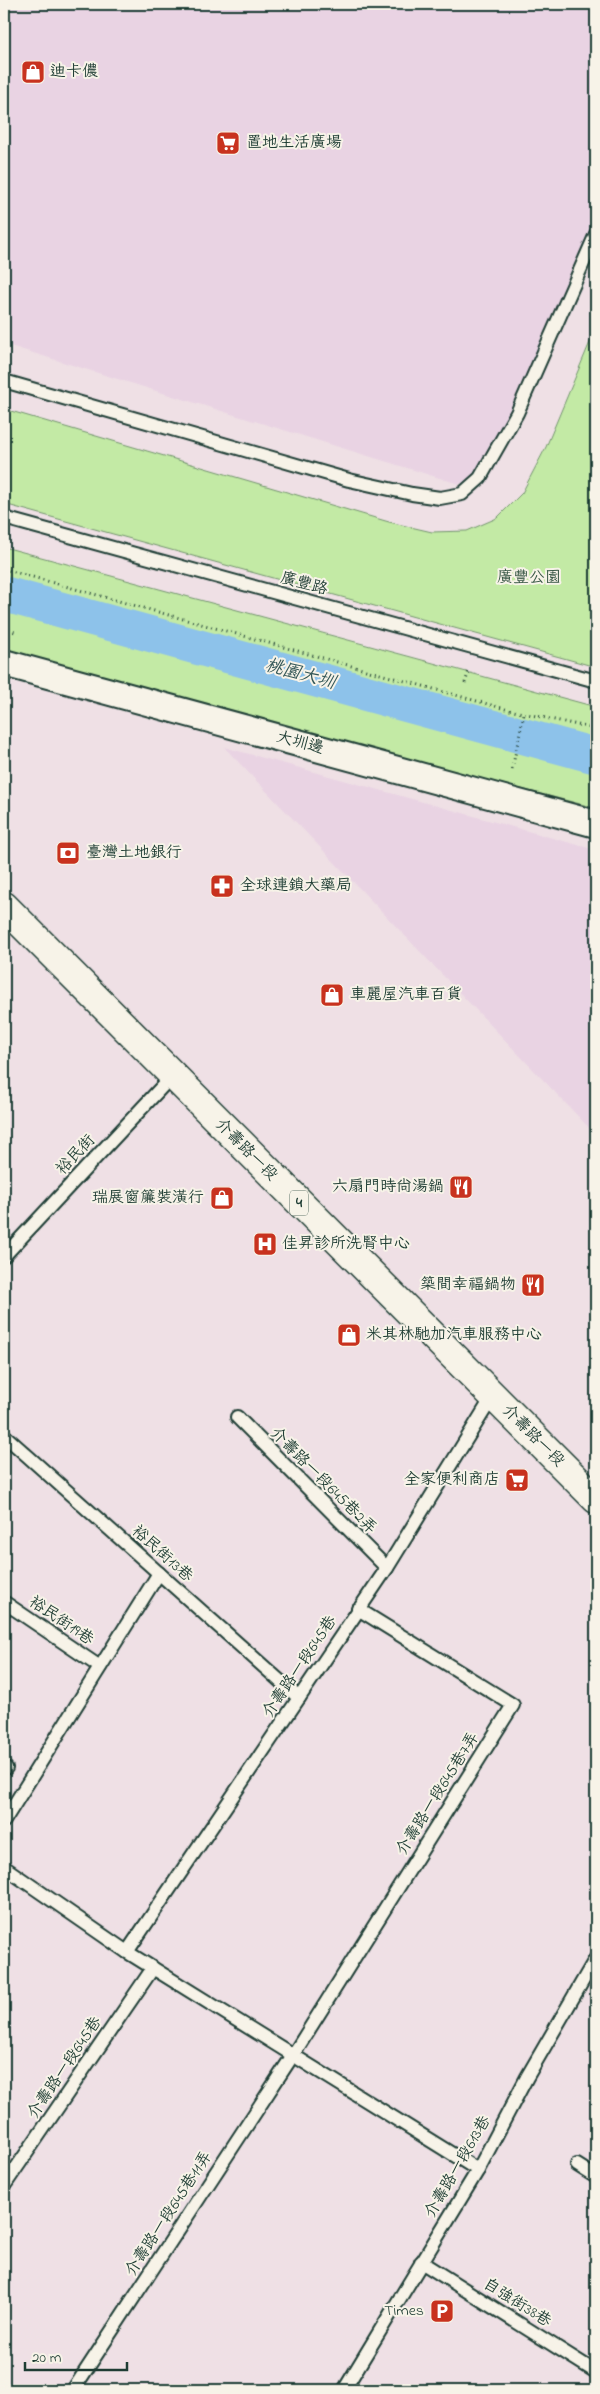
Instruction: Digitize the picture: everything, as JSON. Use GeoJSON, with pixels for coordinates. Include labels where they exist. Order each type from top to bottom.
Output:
{"type":"FeatureCollection","features":[{"type":"Feature","properties":{"kind":"main road","name":"介壽路一段"},"geometry":{"type":"LineString","coordinates":[[4,906],[596,1499]]}},
{"type":"Feature","properties":{"kind":"street","name":"大圳邊"},"geometry":{"type":"LineString","coordinates":[[4,663],[596,824]]}},
{"type":"Feature","properties":{"kind":"lane"},"geometry":{"type":"LineString","coordinates":[[4,381],[349,480],[412,494],[440,498],[462,494],[480,478],[517,413],[596,234]]}},
{"type":"Feature","properties":{"kind":"lane","name":"廣豐路"},"geometry":{"type":"LineString","coordinates":[[4,518],[596,681]]}},
{"type":"Feature","properties":{"kind":"lane","name":"裕民街"},"geometry":{"type":"LineString","coordinates":[[4,1256],[172,1076]]}},
{"type":"Feature","properties":{"kind":"lane","name":"介壽路一段645巷"},"geometry":{"type":"LineString","coordinates":[[128,1952],[387,1568],[493,1396]]}},
{"type":"Feature","properties":{"kind":"lane","name":"介壽路一段645巷2弄"},"geometry":{"type":"LineString","coordinates":[[237,1417],[387,1568]]}},
{"type":"Feature","properties":{"kind":"lane","name":"裕民街13巷"},"geometry":{"type":"LineString","coordinates":[[4,1435],[299,1698]]}},
{"type":"Feature","properties":{"kind":"lane"},"geometry":{"type":"LineString","coordinates":[[4,1821],[159,1573]]}},
{"type":"Feature","properties":{"kind":"lane","name":"裕民街19巷"},"geometry":{"type":"LineString","coordinates":[[4,1602],[100,1667]]}},
{"type":"Feature","properties":{"kind":"lane","name":"介壽路一段645巷7弄"},"geometry":{"type":"LineString","coordinates":[[293,2055],[513,1705],[358,1609]]}},
{"type":"Feature","properties":{"kind":"lane"},"geometry":{"type":"LineString","coordinates":[[4,1867],[153,1968],[478,2170]]}},
{"type":"Feature","properties":{"kind":"lane","name":"介壽路一段613巷"},"geometry":{"type":"LineString","coordinates":[[344,2390],[478,2170],[527,2077],[596,1958]]}},
{"type":"Feature","properties":{"kind":"lane","name":"介壽路一段645巷"},"geometry":{"type":"LineString","coordinates":[[4,2186],[153,1968]]}},
{"type":"Feature","properties":{"kind":"lane","name":"介壽路一段645巷11弄"},"geometry":{"type":"LineString","coordinates":[[73,2390],[293,2055]]}},
{"type":"Feature","properties":{"kind":"lane"},"geometry":{"type":"LineString","coordinates":[[577,2165],[596,2177]]}},
{"type":"Feature","properties":{"kind":"lane","name":"自強街38巷"},"geometry":{"type":"LineString","coordinates":[[421,2262],[596,2372]]}},
{"type":"Feature","properties":{"kind":"path"},"geometry":{"type":"LineString","coordinates":[[4,569],[524,715],[596,729]]}},
{"type":"Feature","properties":{"kind":"path"},"geometry":{"type":"LineString","coordinates":[[515,758],[524,715]]}},
{"type":"Feature","properties":{"kind":"shaded area","name":"置地生活廣場"},"geometry":{"type":"Polygon","coordinates":[[[4,4],[596,4],[596,226],[492,472],[459,484],[4,344],[4,4]]]}},
{"type":"Feature","properties":{"kind":"shaded area"},"geometry":{"type":"Polygon","coordinates":[[[224,747],[596,850],[596,1135],[224,747]]]}},
{"type":"Feature","properties":{"kind":"green space","name":"廣豐公園"},"geometry":{"type":"Polygon","coordinates":[[[596,328],[596,667],[4,504],[4,409],[389,522],[432,532],[467,531],[497,518],[522,493],[546,447],[596,328]]]}},
{"type":"Feature","properties":{"kind":"green space"},"geometry":{"type":"Polygon","coordinates":[[[4,547],[596,707],[596,808],[4,657],[4,547]]]}},
{"type":"Feature","properties":{"kind":"waterway","name":"桃園大圳"},"geometry":{"type":"LineString","coordinates":[[4,594],[596,756]]}},
{"type":"Feature","properties":{"kind":"place","name":"迪卡儂"},"geometry":{"type":"Point","coordinates":[33,72]}},
{"type":"Feature","properties":{"kind":"place","name":"置地生活廣場"},"geometry":{"type":"Point","coordinates":[228,143]}},
{"type":"Feature","properties":{"kind":"place","name":"臺灣土地銀行"},"geometry":{"type":"Point","coordinates":[68,853]}},
{"type":"Feature","properties":{"kind":"place","name":"全球連鎖大藥局"},"geometry":{"type":"Point","coordinates":[222,886]}},
{"type":"Feature","properties":{"kind":"place","name":"車麗屋汽車百貨"},"geometry":{"type":"Point","coordinates":[332,995]}},
{"type":"Feature","properties":{"kind":"place","name":"六扇門時尚湯鍋"},"geometry":{"type":"Point","coordinates":[461,1187]}},
{"type":"Feature","properties":{"kind":"place","name":"瑞展窗簾裝潢行"},"geometry":{"type":"Point","coordinates":[222,1198]}},
{"type":"Feature","properties":{"kind":"place","name":"佳昇診所洗腎中心"},"geometry":{"type":"Point","coordinates":[265,1244]}},
{"type":"Feature","properties":{"kind":"place","name":"築間幸福鍋物"},"geometry":{"type":"Point","coordinates":[533,1285]}},
{"type":"Feature","properties":{"kind":"place","name":"米其林馳加汽車服務中心"},"geometry":{"type":"Point","coordinates":[349,1335]}},
{"type":"Feature","properties":{"kind":"place","name":"全家便利商店"},"geometry":{"type":"Point","coordinates":[517,1480]}},
{"type":"Feature","properties":{"kind":"place","name":"Times"},"geometry":{"type":"Point","coordinates":[442,2311]}}]}
